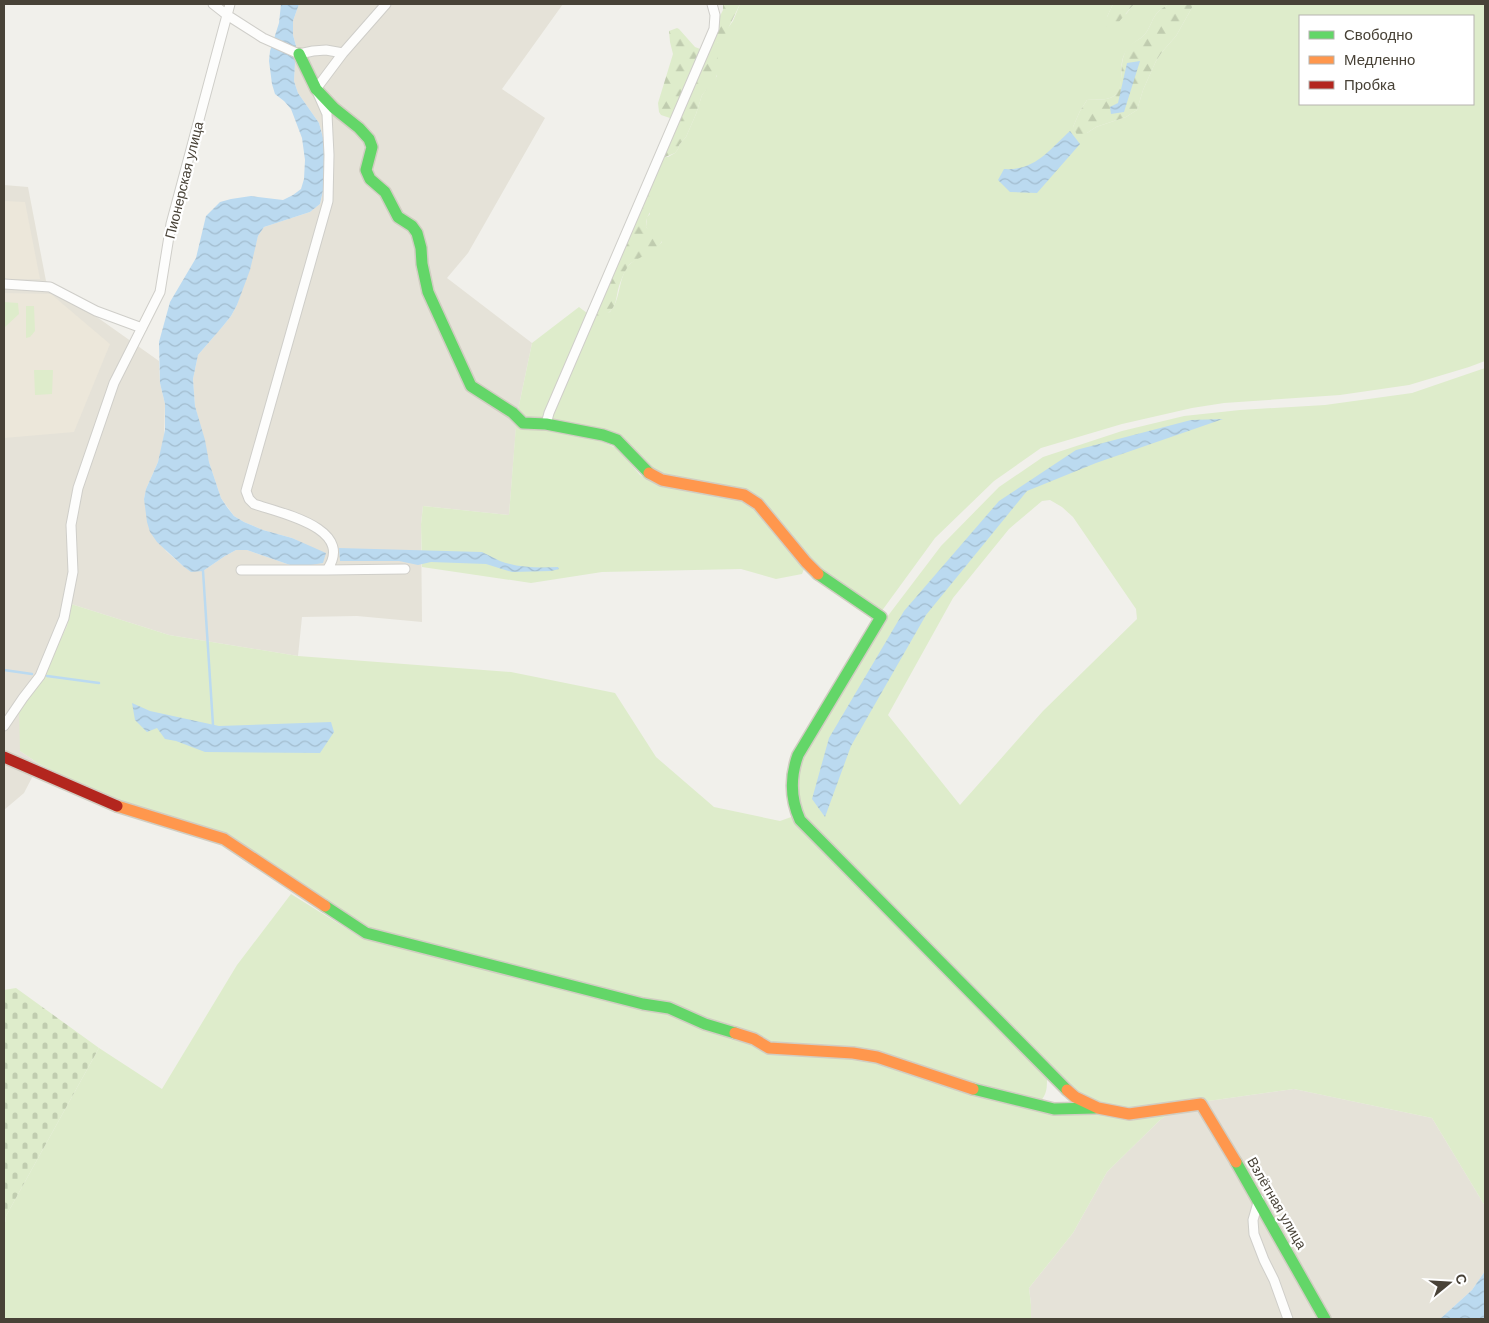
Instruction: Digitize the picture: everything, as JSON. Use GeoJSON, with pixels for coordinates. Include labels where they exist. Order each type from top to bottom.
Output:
{"type":"FeatureCollection","features":[{"type":"Feature","properties":{"kind":"street"},"geometry":{"type":"LineString","coordinates":[[213,4],[263,38],[299,54],[326,50],[343,53]]}},
{"type":"Feature","properties":{"kind":"street","name":"Пионерская улица"},"geometry":{"type":"LineString","coordinates":[[4,726],[40,676],[64,618],[73,572],[71,525],[78,488],[114,383],[160,292],[171,224],[230,4]]}},
{"type":"Feature","properties":{"kind":"street"},"geometry":{"type":"LineString","coordinates":[[316,89],[343,53],[386,4]]}},
{"type":"Feature","properties":{"kind":"street"},"geometry":{"type":"LineString","coordinates":[[546,424],[714,29],[715,15],[712,4]]}},
{"type":"Feature","properties":{"kind":"street"},"geometry":{"type":"LineString","coordinates":[[299,54],[327,114],[329,155],[328,201],[246,491],[248,499],[254,504],[310,523],[328,535],[334,547],[333,561],[327,570]]}},
{"type":"Feature","properties":{"kind":"street"},"geometry":{"type":"LineString","coordinates":[[316,89],[334,108],[370,139],[372,147],[366,170],[370,179],[385,192],[398,217],[412,226],[417,233],[428,292],[471,386],[507,409],[524,424],[546,424],[603,435],[617,440],[650,474],[662,480],[744,495],[758,504],[806,562],[819,574],[881,617],[793,766],[791,790],[796,812],[800,820],[1053,1076],[1075,1097],[1098,1108]]}},
{"type":"Feature","properties":{"kind":"street"},"geometry":{"type":"LineString","coordinates":[[4,284],[50,287],[96,311],[142,328]]}},
{"type":"Feature","properties":{"kind":"street"},"geometry":{"type":"LineString","coordinates":[[241,570],[405,569]]}},
{"type":"Feature","properties":{"kind":"street"},"geometry":{"type":"LineString","coordinates":[[4,757],[113,805],[224,839],[366,933],[643,1004],[669,1008],[705,1024],[754,1039],[769,1048],[853,1052],[877,1057],[966,1087],[1054,1109],[1098,1108]]}},
{"type":"Feature","properties":{"kind":"street","name":"Взлётная улица"},"geometry":{"type":"LineString","coordinates":[[1098,1108],[1128,1114],[1201,1104],[1259,1199],[1325,1319]]}},
{"type":"Feature","properties":{"kind":"street"},"geometry":{"type":"LineString","coordinates":[[1259,1199],[1253,1220],[1254,1234],[1288,1319]]}},
{"type":"Feature","properties":{"kind":"shaded area"},"geometry":{"type":"Polygon","coordinates":[[[299,4],[563,4],[502,89],[545,118],[468,253],[447,278],[532,343],[517,415],[509,515],[423,506],[421,524],[422,622],[357,616],[302,617],[298,656],[169,635],[71,604],[67,626],[41,679],[20,751],[39,764],[24,793],[4,810],[4,185],[28,187],[46,281],[159,361],[160,383],[165,404],[164,440],[144,499],[166,551],[183,566],[203,571],[236,550],[247,550],[293,566],[304,544],[292,538],[263,530],[244,522],[234,516],[221,498],[209,462],[195,406],[193,379],[198,355],[231,316],[237,305],[258,236],[264,227],[310,212],[320,204],[325,182],[325,145],[319,123],[298,93],[294,81],[296,46],[293,35],[293,21],[299,4]]]}},
{"type":"Feature","properties":{"kind":"shaded area"},"geometry":{"type":"Polygon","coordinates":[[[4,201],[25,202],[40,279],[4,279],[4,201]]]}},
{"type":"Feature","properties":{"kind":"shaded area"},"geometry":{"type":"Polygon","coordinates":[[[4,293],[51,294],[110,344],[74,432],[4,438],[4,293]]]}},
{"type":"Feature","properties":{"kind":"shaded area"},"geometry":{"type":"Polygon","coordinates":[[[1294,1089],[1432,1118],[1485,1206],[1485,1271],[1472,1290],[1440,1319],[1031,1319],[1029,1288],[1073,1233],[1107,1172],[1160,1120],[1172,1111],[1194,1103],[1294,1089]]]}},
{"type":"Feature","properties":{"kind":"green space"},"geometry":{"type":"Polygon","coordinates":[[[723,4],[740,4],[723,39],[717,43],[718,72],[715,80],[702,95],[686,137],[675,153],[665,157],[661,155],[673,119],[661,115],[658,103],[673,54],[669,31],[679,29],[695,47],[703,50],[723,10],[723,4]]]}},
{"type":"Feature","properties":{"kind":"green space"},"geometry":{"type":"Polygon","coordinates":[[[740,4],[1113,4],[1107,17],[1126,14],[1134,4],[1168,4],[1157,13],[1145,34],[1126,51],[1122,60],[1121,82],[1118,92],[1108,99],[1087,100],[1080,111],[1073,127],[1087,133],[1096,127],[1126,117],[1137,110],[1143,90],[1156,61],[1176,36],[1194,4],[1485,4],[1485,361],[1409,385],[1340,395],[1224,403],[1192,408],[1122,424],[1041,448],[994,481],[935,538],[881,612],[821,573],[754,497],[660,479],[632,452],[565,424],[517,415],[532,343],[579,307],[591,316],[610,312],[616,302],[623,276],[628,266],[662,242],[646,227],[647,217],[650,214],[645,191],[661,155],[668,157],[675,153],[686,137],[702,95],[717,76],[717,43],[733,21],[740,4]]]}},
{"type":"Feature","properties":{"kind":"green space"},"geometry":{"type":"Polygon","coordinates":[[[1113,4],[1134,4],[1112,30],[1105,25],[1113,4]]]}},
{"type":"Feature","properties":{"kind":"green space"},"geometry":{"type":"Polygon","coordinates":[[[1168,4],[1194,4],[1176,36],[1156,61],[1143,90],[1137,110],[1126,117],[1096,127],[1087,133],[1077,135],[1073,127],[1087,100],[1108,99],[1114,96],[1120,88],[1123,60],[1126,51],[1130,45],[1145,34],[1157,13],[1168,4]]]}},
{"type":"Feature","properties":{"kind":"green space"},"geometry":{"type":"Polygon","coordinates":[[[645,191],[653,202],[646,221],[646,227],[661,234],[661,243],[654,250],[629,265],[621,280],[612,309],[604,315],[591,316],[645,191]]]}},
{"type":"Feature","properties":{"kind":"green space"},"geometry":{"type":"Polygon","coordinates":[[[4,302],[18,303],[19,314],[5,327],[4,326],[4,302]]]}},
{"type":"Feature","properties":{"kind":"green space"},"geometry":{"type":"Polygon","coordinates":[[[26,306],[34,306],[35,331],[30,337],[26,338],[26,306]]]}},
{"type":"Feature","properties":{"kind":"green space"},"geometry":{"type":"Polygon","coordinates":[[[1485,368],[1485,1206],[1432,1118],[1294,1089],[1194,1103],[1122,1110],[1077,1095],[808,824],[796,801],[797,767],[884,621],[941,546],[999,487],[1043,457],[1122,431],[1184,416],[1240,410],[1325,405],[1412,393],[1485,368]],[[1050,500],[1042,501],[1009,529],[953,598],[888,715],[960,805],[1043,711],[1137,619],[1136,609],[1073,517],[1062,507],[1050,500]]]}},
{"type":"Feature","properties":{"kind":"green space"},"geometry":{"type":"Polygon","coordinates":[[[34,370],[53,370],[52,394],[35,395],[34,370]]]}},
{"type":"Feature","properties":{"kind":"green space"},"geometry":{"type":"Polygon","coordinates":[[[516,425],[601,441],[618,449],[640,475],[656,484],[731,496],[750,503],[804,569],[802,574],[776,579],[741,569],[602,572],[531,583],[422,567],[421,524],[423,506],[509,515],[516,425]]]}},
{"type":"Feature","properties":{"kind":"green space"},"geometry":{"type":"Polygon","coordinates":[[[71,604],[169,635],[298,656],[511,672],[615,693],[656,757],[714,807],[780,821],[794,816],[1047,1078],[1047,1088],[1044,1096],[1040,1102],[969,1084],[879,1055],[776,1046],[640,1000],[368,930],[222,834],[115,801],[39,764],[20,751],[19,710],[41,679],[67,626],[71,604]]]}},
{"type":"Feature","properties":{"kind":"green space"},"geometry":{"type":"Polygon","coordinates":[[[291,894],[360,937],[669,1011],[735,1036],[853,1055],[1032,1106],[1172,1111],[1160,1120],[1107,1172],[1073,1233],[1029,1288],[1031,1319],[4,1319],[4,1231],[6,1216],[99,1048],[162,1089],[237,965],[291,894]]]}},
{"type":"Feature","properties":{"kind":"green space"},"geometry":{"type":"Polygon","coordinates":[[[16,988],[99,1048],[6,1216],[4,1231],[4,990],[16,988]]]}},
{"type":"Feature","properties":{"kind":"water"},"geometry":{"type":"Polygon","coordinates":[[[281,4],[299,4],[293,21],[293,35],[296,46],[294,81],[298,93],[319,123],[325,145],[325,182],[320,204],[310,212],[264,227],[258,236],[250,270],[237,305],[231,316],[198,355],[193,379],[195,406],[209,462],[221,498],[234,516],[263,530],[292,538],[326,553],[323,563],[293,566],[247,550],[236,550],[203,571],[191,572],[157,542],[150,532],[147,522],[144,499],[146,489],[158,462],[165,430],[165,404],[160,383],[159,342],[170,302],[196,258],[206,216],[220,202],[251,196],[283,200],[301,189],[304,179],[305,160],[302,138],[291,109],[275,94],[269,61],[270,51],[279,23],[281,4]]]}},
{"type":"Feature","properties":{"kind":"water"},"geometry":{"type":"Polygon","coordinates":[[[1140,61],[1124,112],[1111,114],[1110,107],[1118,103],[1127,63],[1140,61]]]}},
{"type":"Feature","properties":{"kind":"water"},"geometry":{"type":"Polygon","coordinates":[[[1070,131],[1080,144],[1037,193],[1010,192],[998,180],[1004,169],[1024,167],[1041,158],[1070,131]]]}},
{"type":"Feature","properties":{"kind":"water"},"geometry":{"type":"Polygon","coordinates":[[[1223,419],[1096,463],[1027,491],[926,615],[851,746],[825,817],[812,799],[829,738],[904,611],[999,501],[1076,450],[1191,420],[1223,419]]]}},
{"type":"Feature","properties":{"kind":"water"},"geometry":{"type":"Polygon","coordinates":[[[339,548],[482,552],[500,561],[514,565],[558,567],[559,569],[512,572],[486,564],[431,562],[418,565],[399,561],[340,561],[339,548]]]}},
{"type":"Feature","properties":{"kind":"water"},"geometry":{"type":"Polygon","coordinates":[[[132,703],[150,711],[219,726],[331,722],[334,732],[320,753],[205,752],[165,739],[157,728],[147,732],[135,720],[132,703]]]}},
{"type":"Feature","properties":{"kind":"water"},"geometry":{"type":"Polygon","coordinates":[[[1485,1271],[1485,1319],[1440,1319],[1472,1290],[1485,1271]]]}},
{"type":"Feature","properties":{"kind":"waterway"},"geometry":{"type":"LineString","coordinates":[[203,571],[213,725]]}},
{"type":"Feature","properties":{"kind":"waterway"},"geometry":{"type":"LineString","coordinates":[[4,670],[32,674]]}},
{"type":"Feature","properties":{"kind":"waterway"},"geometry":{"type":"LineString","coordinates":[[47,676],[99,683]]}},
{"type":"Feature","properties":{"kind":"traffic: fast"},"geometry":{"type":"LineString","coordinates":[[299,54],[316,89],[369,139],[372,147],[366,170],[370,179],[385,192],[398,217],[412,226],[417,233],[428,292],[471,386],[513,413],[523,423],[546,424],[603,435],[617,440],[649,473]]}},
{"type":"Feature","properties":{"kind":"traffic: fast"},"geometry":{"type":"LineString","coordinates":[[818,574],[881,617],[798,755],[792,779],[792,788],[794,804],[800,820],[1067,1090]]}},
{"type":"Feature","properties":{"kind":"traffic: fast"},"geometry":{"type":"LineString","coordinates":[[325,906],[366,933],[643,1004],[669,1008],[705,1024],[735,1033]]}},
{"type":"Feature","properties":{"kind":"traffic: fast"},"geometry":{"type":"LineString","coordinates":[[973,1089],[1054,1109],[1095,1108]]}},
{"type":"Feature","properties":{"kind":"traffic: fast"},"geometry":{"type":"LineString","coordinates":[[1236,1162],[1325,1319]]}},
{"type":"Feature","properties":{"kind":"traffic: slow"},"geometry":{"type":"LineString","coordinates":[[649,473],[662,480],[744,495],[758,504],[818,574]]}},
{"type":"Feature","properties":{"kind":"traffic: slow"},"geometry":{"type":"LineString","coordinates":[[117,806],[224,839],[325,906]]}},
{"type":"Feature","properties":{"kind":"traffic: slow"},"geometry":{"type":"LineString","coordinates":[[735,1033],[754,1039],[769,1048],[853,1053],[877,1057],[973,1089]]}},
{"type":"Feature","properties":{"kind":"traffic: slow"},"geometry":{"type":"LineString","coordinates":[[1067,1090],[1075,1097],[1098,1108],[1129,1114],[1201,1104],[1236,1162]]}},
{"type":"Feature","properties":{"kind":"traffic: jam"},"geometry":{"type":"LineString","coordinates":[[4,757],[117,806]]}}]}
